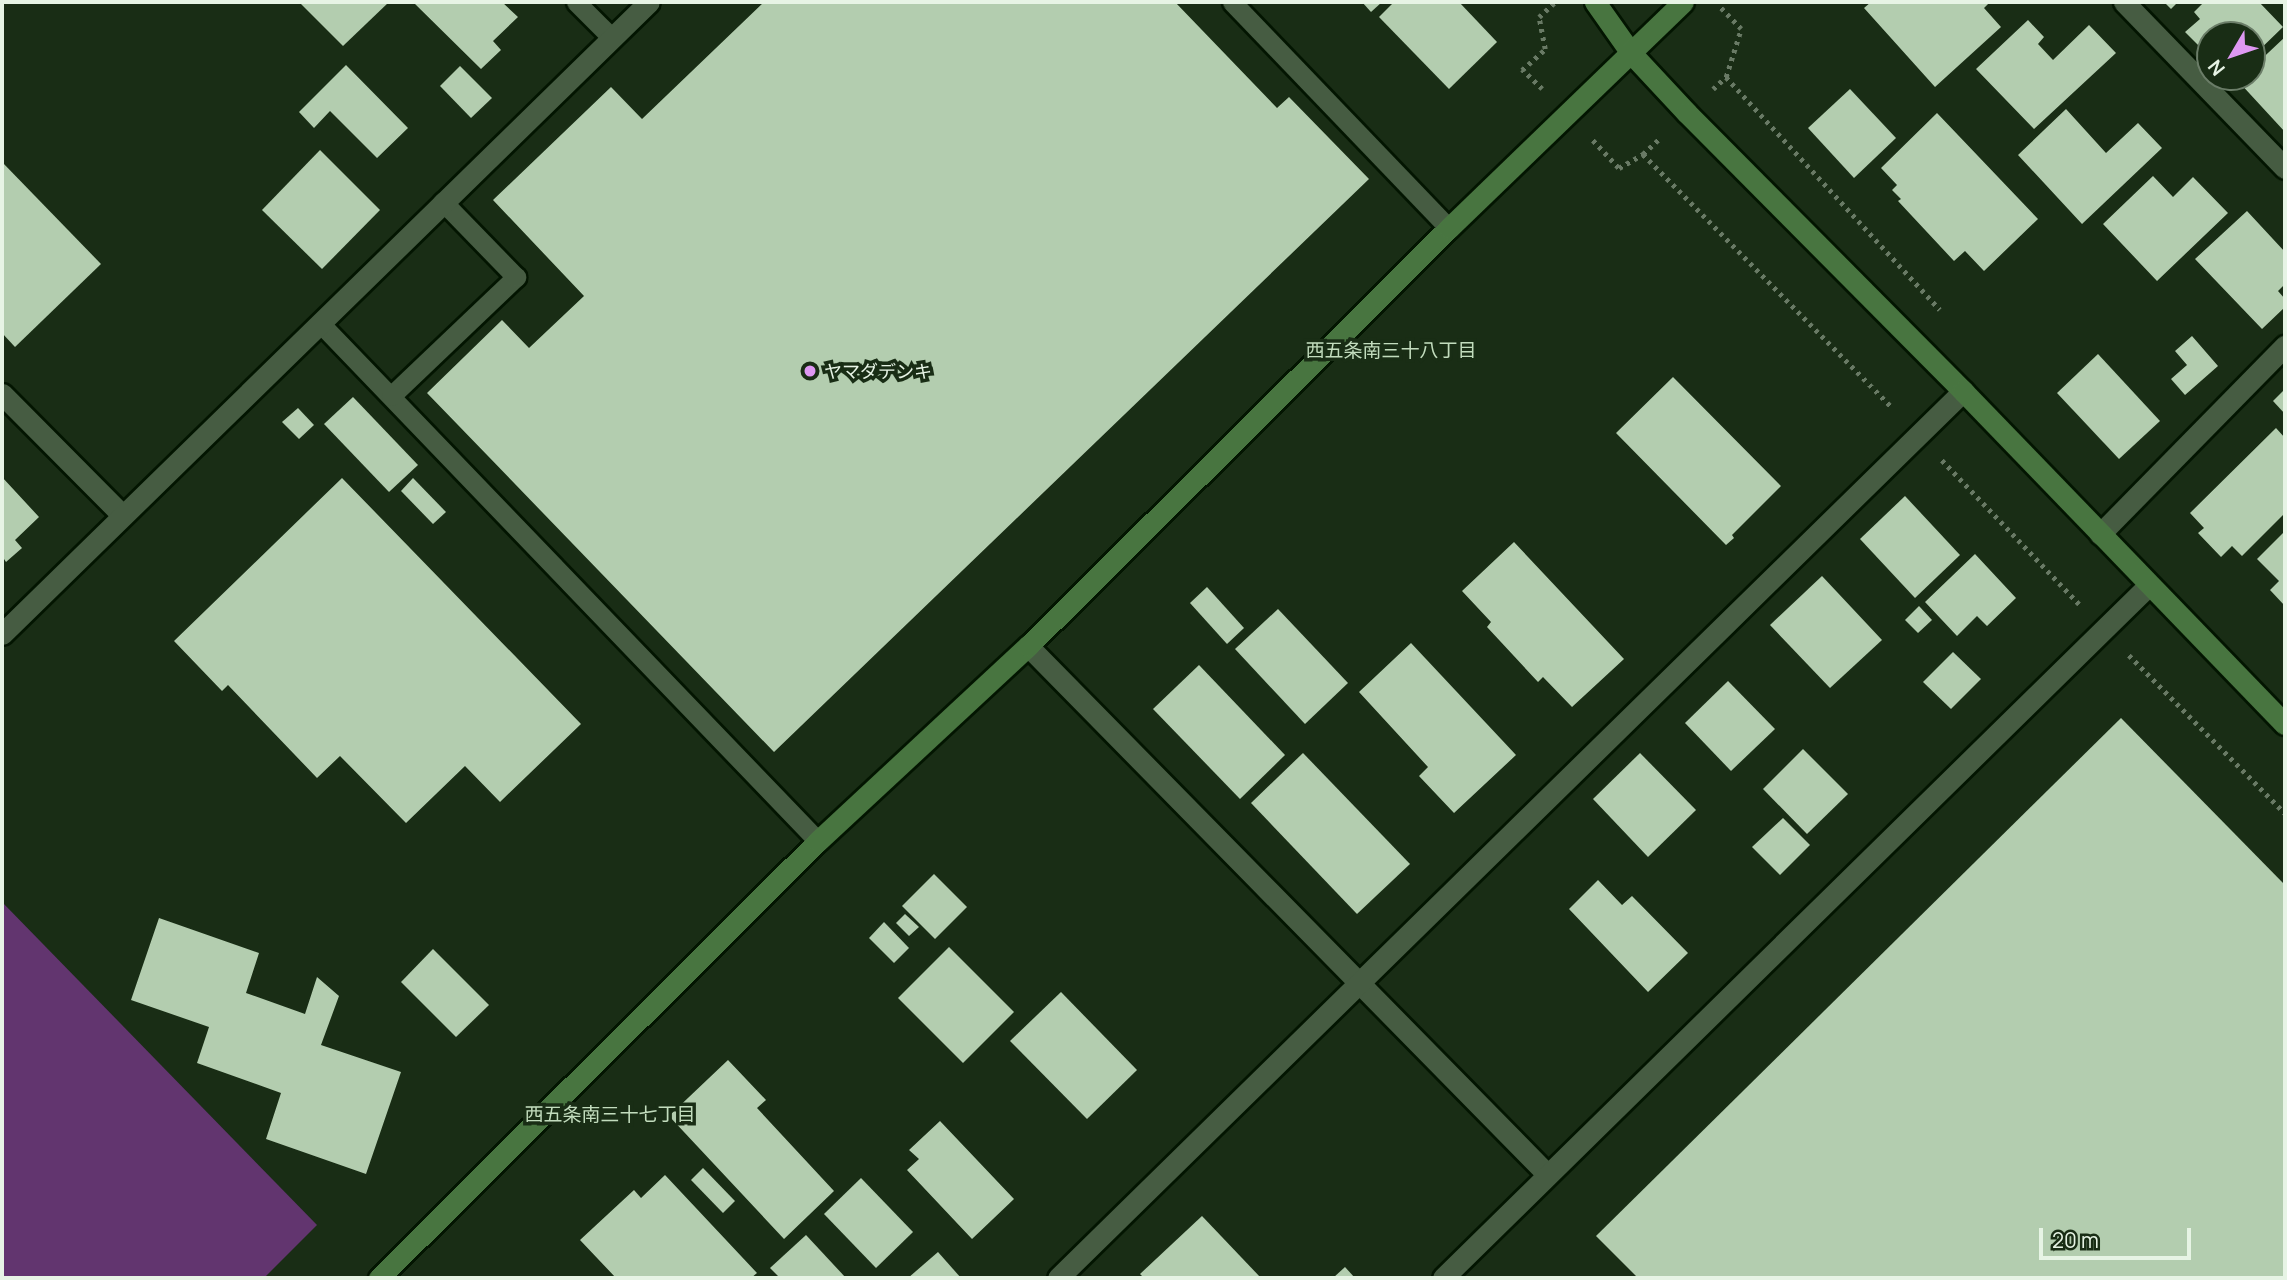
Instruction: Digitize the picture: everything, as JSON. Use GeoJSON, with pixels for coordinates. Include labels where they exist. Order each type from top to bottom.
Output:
{"type":"FeatureCollection","features":[{"type":"Feature","properties":{"kind":"street"},"geometry":{"type":"LineString","coordinates":[[2,634],[649,2]]}},
{"type":"Feature","properties":{"kind":"street"},"geometry":{"type":"LineString","coordinates":[[1595,2],[1631,53],[2285,724]]}},
{"type":"Feature","properties":{"kind":"street"},"geometry":{"type":"LineString","coordinates":[[379,1278],[818,841],[1028,646],[1449,228],[1683,2]]}},
{"type":"Feature","properties":{"kind":"street"},"geometry":{"type":"LineString","coordinates":[[2124,2],[2285,168]]}},
{"type":"Feature","properties":{"kind":"street"},"geometry":{"type":"LineString","coordinates":[[2100,534],[2285,346]]}},
{"type":"Feature","properties":{"kind":"street"},"geometry":{"type":"LineString","coordinates":[[1058,1278],[1963,391]]}},
{"type":"Feature","properties":{"kind":"street"},"geometry":{"type":"LineString","coordinates":[[2,394],[122,515]]}},
{"type":"Feature","properties":{"kind":"street"},"geometry":{"type":"LineString","coordinates":[[1443,1278],[1466,1270],[1546,1173],[2149,585]]}},
{"type":"Feature","properties":{"kind":"street"},"geometry":{"type":"LineString","coordinates":[[1028,646],[1546,1173]]}},
{"type":"Feature","properties":{"kind":"lane"},"geometry":{"type":"LineString","coordinates":[[576,2],[612,38]]}},
{"type":"Feature","properties":{"kind":"lane"},"geometry":{"type":"LineString","coordinates":[[1232,2],[1449,228]]}},
{"type":"Feature","properties":{"kind":"lane"},"geometry":{"type":"LineString","coordinates":[[391,396],[516,277],[443,202]]}},
{"type":"Feature","properties":{"kind":"lane"},"geometry":{"type":"LineString","coordinates":[[320,323],[818,841]]}},
{"type":"Feature","properties":{"kind":"path"},"geometry":{"type":"LineString","coordinates":[[1643,154],[1918,435],[2103,630],[2285,813]]}},
{"type":"Feature","properties":{"kind":"shaded area"},"geometry":{"type":"Polygon","coordinates":[[[2,902],[317,1225],[264,1278],[2,1278],[2,902]]]}},
{"type":"Feature","properties":{"kind":"building"},"geometry":{"type":"Polygon","coordinates":[[[299,2],[389,2],[343,46],[299,2]]]}},
{"type":"Feature","properties":{"kind":"building"},"geometry":{"type":"Polygon","coordinates":[[[413,2],[502,2],[518,17],[493,41],[501,50],[481,69],[413,2]]]}},
{"type":"Feature","properties":{"kind":"building","name":"ヤマダデンキ"},"geometry":{"type":"Polygon","coordinates":[[[764,2],[1175,2],[1277,108],[1289,97],[1369,179],[774,752],[427,393],[502,320],[529,348],[584,296],[493,200],[611,87],[642,119],[764,2]]]}},
{"type":"Feature","properties":{"kind":"building"},"geometry":{"type":"Polygon","coordinates":[[[1362,2],[1382,2],[1371,12],[1362,2]]]}},
{"type":"Feature","properties":{"kind":"building"},"geometry":{"type":"Polygon","coordinates":[[[1394,2],[1459,2],[1497,42],[1449,89],[1379,17],[1394,2]]]}},
{"type":"Feature","properties":{"kind":"building"},"geometry":{"type":"Polygon","coordinates":[[[1871,2],[1990,2],[1984,8],[2001,27],[1935,87],[1864,8],[1871,2]]]}},
{"type":"Feature","properties":{"kind":"building"},"geometry":{"type":"Polygon","coordinates":[[[2164,2],[2178,2],[2171,9],[2164,2]]]}},
{"type":"Feature","properties":{"kind":"building"},"geometry":{"type":"Polygon","coordinates":[[[2204,2],[2259,2],[2283,27],[2266,43],[2266,21],[2198,21],[2200,19],[2194,12],[2204,2]]]}},
{"type":"Feature","properties":{"kind":"building"},"geometry":{"type":"Polygon","coordinates":[[[2028,20],[2044,37],[2038,44],[2053,60],[2089,25],[2116,53],[2034,129],[1976,69],[2028,20]]]}},
{"type":"Feature","properties":{"kind":"building"},"geometry":{"type":"Polygon","coordinates":[[[2196,22],[2196,43],[2185,32],[2196,22]]]}},
{"type":"Feature","properties":{"kind":"building"},"geometry":{"type":"Polygon","coordinates":[[[2285,37],[2285,132],[2247,91],[2266,91],[2266,55],[2285,37]]]}},
{"type":"Feature","properties":{"kind":"building"},"geometry":{"type":"Polygon","coordinates":[[[346,65],[408,128],[377,158],[330,111],[314,128],[299,112],[346,65]]]}},
{"type":"Feature","properties":{"kind":"building"},"geometry":{"type":"Polygon","coordinates":[[[460,66],[492,98],[471,118],[440,86],[460,66]]]}},
{"type":"Feature","properties":{"kind":"building"},"geometry":{"type":"Polygon","coordinates":[[[1850,89],[1896,138],[1854,178],[1808,128],[1850,89]]]}},
{"type":"Feature","properties":{"kind":"building"},"geometry":{"type":"Polygon","coordinates":[[[2066,109],[2106,153],[2138,123],[2162,148],[2082,224],[2018,155],[2066,109]]]}},
{"type":"Feature","properties":{"kind":"building"},"geometry":{"type":"Polygon","coordinates":[[[1937,113],[2038,219],[1984,271],[1965,251],[1954,261],[1898,201],[1901,199],[1892,190],[1897,185],[1881,168],[1937,113]]]}},
{"type":"Feature","properties":{"kind":"building"},"geometry":{"type":"Polygon","coordinates":[[[320,150],[380,210],[322,269],[262,210],[320,150]]]}},
{"type":"Feature","properties":{"kind":"building"},"geometry":{"type":"Polygon","coordinates":[[[2,162],[101,264],[15,347],[2,333],[2,162]]]}},
{"type":"Feature","properties":{"kind":"building"},"geometry":{"type":"Polygon","coordinates":[[[2153,176],[2173,197],[2193,177],[2228,213],[2157,281],[2103,224],[2153,176]]]}},
{"type":"Feature","properties":{"kind":"building"},"geometry":{"type":"Polygon","coordinates":[[[2247,211],[2285,252],[2285,284],[2278,291],[2285,299],[2285,307],[2262,329],[2195,259],[2247,211]]]}},
{"type":"Feature","properties":{"kind":"building"},"geometry":{"type":"Polygon","coordinates":[[[2192,336],[2218,366],[2185,395],[2171,379],[2187,365],[2175,351],[2192,336]]]}},
{"type":"Feature","properties":{"kind":"building"},"geometry":{"type":"Polygon","coordinates":[[[2098,354],[2160,421],[2119,459],[2057,393],[2098,354]]]}},
{"type":"Feature","properties":{"kind":"building"},"geometry":{"type":"Polygon","coordinates":[[[1673,377],[1781,486],[1732,535],[1734,538],[1726,545],[1616,433],[1673,377]]]}},
{"type":"Feature","properties":{"kind":"building"},"geometry":{"type":"Polygon","coordinates":[[[2285,389],[2285,414],[2273,401],[2285,389]]]}},
{"type":"Feature","properties":{"kind":"building"},"geometry":{"type":"Polygon","coordinates":[[[353,397],[418,465],[389,492],[324,424],[353,397]]]}},
{"type":"Feature","properties":{"kind":"building"},"geometry":{"type":"Polygon","coordinates":[[[298,408],[314,425],[299,439],[282,422],[298,408]]]}},
{"type":"Feature","properties":{"kind":"building"},"geometry":{"type":"Polygon","coordinates":[[[2276,428],[2285,438],[2285,513],[2242,556],[2232,546],[2221,557],[2198,533],[2204,528],[2190,513],[2276,428]]]}},
{"type":"Feature","properties":{"kind":"building"},"geometry":{"type":"Polygon","coordinates":[[[2,477],[39,517],[15,540],[22,548],[6,562],[2,556],[2,477]]]}},
{"type":"Feature","properties":{"kind":"building"},"geometry":{"type":"Polygon","coordinates":[[[342,478],[581,724],[500,802],[465,766],[406,823],[340,756],[317,778],[228,685],[222,691],[174,641],[342,478]]]}},
{"type":"Feature","properties":{"kind":"building"},"geometry":{"type":"Polygon","coordinates":[[[413,478],[446,512],[433,524],[401,491],[413,478]]]}},
{"type":"Feature","properties":{"kind":"building"},"geometry":{"type":"Polygon","coordinates":[[[1905,496],[1960,555],[1915,598],[1860,539],[1905,496]]]}},
{"type":"Feature","properties":{"kind":"building"},"geometry":{"type":"Polygon","coordinates":[[[2285,531],[2285,606],[2270,590],[2279,581],[2257,559],[2285,531]]]}},
{"type":"Feature","properties":{"kind":"building"},"geometry":{"type":"Polygon","coordinates":[[[1514,542],[1624,659],[1572,707],[1543,677],[1538,682],[1487,627],[1491,622],[1462,591],[1514,542]]]}},
{"type":"Feature","properties":{"kind":"building"},"geometry":{"type":"Polygon","coordinates":[[[1975,554],[2016,598],[1987,626],[1977,616],[1957,636],[1925,602],[1975,554]]]}},
{"type":"Feature","properties":{"kind":"building"},"geometry":{"type":"Polygon","coordinates":[[[1822,576],[1882,640],[1830,688],[1770,625],[1822,576]]]}},
{"type":"Feature","properties":{"kind":"building"},"geometry":{"type":"Polygon","coordinates":[[[1207,587],[1244,628],[1227,644],[1190,603],[1207,587]]]}},
{"type":"Feature","properties":{"kind":"building"},"geometry":{"type":"Polygon","coordinates":[[[1919,606],[1932,620],[1918,633],[1905,620],[1919,606]]]}},
{"type":"Feature","properties":{"kind":"building"},"geometry":{"type":"Polygon","coordinates":[[[1278,609],[1348,683],[1305,724],[1235,649],[1278,609]]]}},
{"type":"Feature","properties":{"kind":"building"},"geometry":{"type":"Polygon","coordinates":[[[1411,643],[1516,755],[1454,813],[1419,776],[1428,767],[1359,692],[1411,643]]]}},
{"type":"Feature","properties":{"kind":"building"},"geometry":{"type":"Polygon","coordinates":[[[1953,652],[1981,679],[1951,709],[1923,682],[1953,652]]]}},
{"type":"Feature","properties":{"kind":"building"},"geometry":{"type":"Polygon","coordinates":[[[1199,665],[1285,755],[1240,799],[1153,709],[1199,665]]]}},
{"type":"Feature","properties":{"kind":"building"},"geometry":{"type":"Polygon","coordinates":[[[1728,681],[1775,729],[1731,771],[1685,723],[1728,681]]]}},
{"type":"Feature","properties":{"kind":"building"},"geometry":{"type":"Polygon","coordinates":[[[2121,718],[2285,885],[2285,1278],[1638,1278],[1596,1236],[2121,718]]]}},
{"type":"Feature","properties":{"kind":"building"},"geometry":{"type":"Polygon","coordinates":[[[1803,749],[1848,794],[1807,834],[1763,789],[1803,749]]]}},
{"type":"Feature","properties":{"kind":"building"},"geometry":{"type":"Polygon","coordinates":[[[1303,753],[1410,864],[1357,914],[1251,803],[1303,753]]]}},
{"type":"Feature","properties":{"kind":"building"},"geometry":{"type":"Polygon","coordinates":[[[1640,753],[1696,810],[1648,857],[1593,799],[1640,753]]]}},
{"type":"Feature","properties":{"kind":"building"},"geometry":{"type":"Polygon","coordinates":[[[1783,818],[1810,845],[1780,875],[1752,847],[1783,818]]]}},
{"type":"Feature","properties":{"kind":"building"},"geometry":{"type":"Polygon","coordinates":[[[934,874],[967,907],[935,939],[902,906],[934,874]]]}},
{"type":"Feature","properties":{"kind":"building"},"geometry":{"type":"Polygon","coordinates":[[[1598,880],[1622,905],[1632,896],[1688,953],[1648,992],[1569,909],[1598,880]]]}},
{"type":"Feature","properties":{"kind":"building"},"geometry":{"type":"Polygon","coordinates":[[[905,914],[919,927],[909,936],[896,923],[905,914]]]}},
{"type":"Feature","properties":{"kind":"building"},"geometry":{"type":"Polygon","coordinates":[[[159,918],[259,953],[246,993],[305,1014],[317,977],[339,996],[321,1045],[401,1072],[366,1174],[266,1139],[281,1093],[197,1063],[209,1027],[131,1000],[159,918]]]}},
{"type":"Feature","properties":{"kind":"building"},"geometry":{"type":"Polygon","coordinates":[[[884,922],[909,948],[894,963],[869,938],[884,922]]]}},
{"type":"Feature","properties":{"kind":"building"},"geometry":{"type":"Polygon","coordinates":[[[949,947],[1014,1012],[963,1063],[898,998],[949,947]]]}},
{"type":"Feature","properties":{"kind":"building"},"geometry":{"type":"Polygon","coordinates":[[[433,949],[489,1005],[456,1037],[401,982],[433,949]]]}},
{"type":"Feature","properties":{"kind":"building"},"geometry":{"type":"Polygon","coordinates":[[[1061,992],[1137,1070],[1087,1119],[1010,1041],[1061,992]]]}},
{"type":"Feature","properties":{"kind":"building"},"geometry":{"type":"Polygon","coordinates":[[[728,1060],[766,1100],[757,1108],[834,1191],[784,1239],[669,1116],[728,1060]]]}},
{"type":"Feature","properties":{"kind":"building"},"geometry":{"type":"Polygon","coordinates":[[[940,1121],[1014,1199],[972,1239],[907,1170],[919,1159],[909,1150],[940,1121]]]}},
{"type":"Feature","properties":{"kind":"building"},"geometry":{"type":"Polygon","coordinates":[[[703,1168],[735,1201],[723,1213],[691,1180],[703,1168]]]}},
{"type":"Feature","properties":{"kind":"building"},"geometry":{"type":"Polygon","coordinates":[[[665,1175],[757,1273],[751,1278],[616,1278],[580,1240],[634,1190],[641,1198],[665,1175]]]}},
{"type":"Feature","properties":{"kind":"building"},"geometry":{"type":"Polygon","coordinates":[[[861,1178],[913,1232],[876,1268],[824,1214],[861,1178]]]}},
{"type":"Feature","properties":{"kind":"building"},"geometry":{"type":"Polygon","coordinates":[[[1202,1216],[1261,1278],[1144,1278],[1140,1274],[1202,1216]]]}},
{"type":"Feature","properties":{"kind":"building"},"geometry":{"type":"Polygon","coordinates":[[[806,1235],[846,1278],[780,1278],[770,1268],[806,1235]]]}},
{"type":"Feature","properties":{"kind":"building"},"geometry":{"type":"Polygon","coordinates":[[[938,1252],[961,1278],[908,1278],[938,1252]]]}},
{"type":"Feature","properties":{"kind":"building"},"geometry":{"type":"Polygon","coordinates":[[[1345,1267],[1355,1278],[1333,1278],[1345,1267]]]}},
{"type":"Feature","properties":{"kind":"place","name":"ヤマダデンキ"},"geometry":{"type":"Point","coordinates":[810,371]}},
{"type":"Feature","properties":{"kind":"district","name":"西五条南三十八丁目"},"geometry":{"type":"Point","coordinates":[1391,351]}},
{"type":"Feature","properties":{"kind":"district","name":"西五条南三十七丁目"},"geometry":{"type":"Point","coordinates":[610,1115]}}]}
